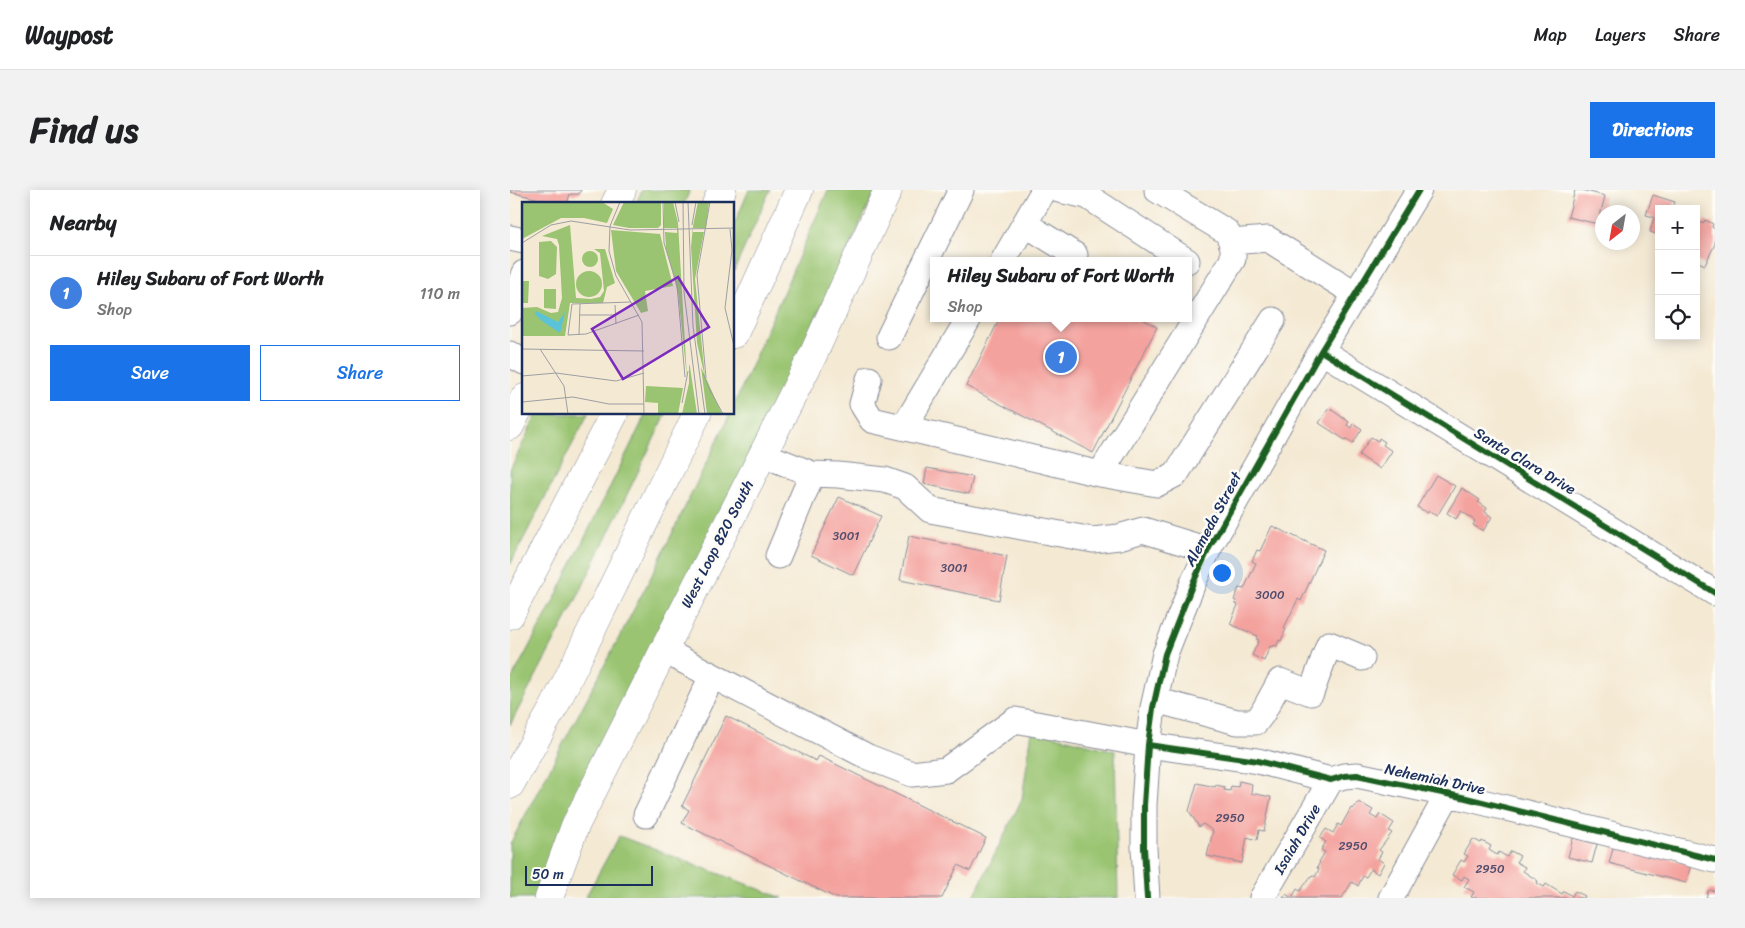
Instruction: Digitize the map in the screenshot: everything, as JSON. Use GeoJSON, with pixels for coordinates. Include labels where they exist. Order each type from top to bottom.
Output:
{"type":"FeatureCollection","features":[{"type":"Feature","properties":{"kind":"main road"},"geometry":{"type":"LineString","coordinates":[[617,202],[622,190]]}},
{"type":"Feature","properties":{"kind":"main road"},"geometry":{"type":"LineString","coordinates":[[717,202],[721,190]]}},
{"type":"Feature","properties":{"kind":"main road"},"geometry":{"type":"LineString","coordinates":[[738,324],[799,190]]}},
{"type":"Feature","properties":{"kind":"main road"},"geometry":{"type":"LineString","coordinates":[[738,324],[812,190]]}},
{"type":"Feature","properties":{"kind":"main road","name":"West Loop 820 South"},"geometry":{"type":"LineString","coordinates":[[549,898],[575,826],[812,356],[888,190]]}},
{"type":"Feature","properties":{"kind":"main road"},"geometry":{"type":"LineString","coordinates":[[510,426],[522,402]]}},
{"type":"Feature","properties":{"kind":"main road"},"geometry":{"type":"LineString","coordinates":[[510,614],[613,415]]}},
{"type":"Feature","properties":{"kind":"main road"},"geometry":{"type":"LineString","coordinates":[[510,785],[555,706],[697,415]]}},
{"type":"Feature","properties":{"kind":"street"},"geometry":{"type":"LineString","coordinates":[[889,337],[961,190]]}},
{"type":"Feature","properties":{"kind":"street"},"geometry":{"type":"LineString","coordinates":[[1005,257],[1044,190]]}},
{"type":"Feature","properties":{"kind":"street"},"geometry":{"type":"LineString","coordinates":[[1059,190],[1087,196],[1182,257]]}},
{"type":"Feature","properties":{"kind":"street"},"geometry":{"type":"LineString","coordinates":[[1157,190],[1227,232],[1233,246],[1233,259],[1219,282],[1192,316]]}},
{"type":"Feature","properties":{"kind":"street","name":"Alemeda Street"},"geometry":{"type":"LineString","coordinates":[[1147,898],[1144,839],[1148,745],[1165,654],[1208,550],[1321,351],[1419,190]]}},
{"type":"Feature","properties":{"kind":"street"},"geometry":{"type":"LineString","coordinates":[[1025,224],[1075,255]]}},
{"type":"Feature","properties":{"kind":"street"},"geometry":{"type":"LineString","coordinates":[[1231,242],[1268,240],[1356,294]]}},
{"type":"Feature","properties":{"kind":"street"},"geometry":{"type":"LineString","coordinates":[[1192,264],[1219,282]]}},
{"type":"Feature","properties":{"kind":"street"},"geometry":{"type":"LineString","coordinates":[[510,312],[522,279]]}},
{"type":"Feature","properties":{"kind":"street"},"geometry":{"type":"LineString","coordinates":[[869,379],[862,404],[872,420],[1100,474],[1157,484],[1176,474],[1273,320]]}},
{"type":"Feature","properties":{"kind":"street"},"geometry":{"type":"LineString","coordinates":[[904,428],[967,322]]}},
{"type":"Feature","properties":{"kind":"street"},"geometry":{"type":"LineString","coordinates":[[1100,474],[1187,322]]}},
{"type":"Feature","properties":{"kind":"street","name":"Santa Clara Drive"},"geometry":{"type":"LineString","coordinates":[[1321,351],[1715,593]]}},
{"type":"Feature","properties":{"kind":"street"},"geometry":{"type":"LineString","coordinates":[[510,354],[522,361]]}},
{"type":"Feature","properties":{"kind":"street"},"geometry":{"type":"LineString","coordinates":[[762,454],[812,474],[885,480],[905,486],[930,510],[1093,540],[1119,537],[1143,530],[1208,550]]}},
{"type":"Feature","properties":{"kind":"street"},"geometry":{"type":"LineString","coordinates":[[778,556],[812,474]]}},
{"type":"Feature","properties":{"kind":"street"},"geometry":{"type":"LineString","coordinates":[[1155,700],[1237,722],[1256,722],[1280,681],[1312,693],[1329,644],[1362,658]]}},
{"type":"Feature","properties":{"kind":"street","name":"Nehemiah Drive"},"geometry":{"type":"LineString","coordinates":[[663,650],[868,757],[912,774],[946,770],[1015,720],[1148,745],[1258,761],[1331,780],[1357,774],[1448,794],[1715,860]]}},
{"type":"Feature","properties":{"kind":"street"},"geometry":{"type":"LineString","coordinates":[[646,815],[712,676]]}},
{"type":"Feature","properties":{"kind":"street","name":"Isaiah Drive"},"geometry":{"type":"LineString","coordinates":[[1262,898],[1331,780]]}},
{"type":"Feature","properties":{"kind":"street"},"geometry":{"type":"LineString","coordinates":[[1398,896],[1448,794]]}},
{"type":"Feature","properties":{"kind":"green space"},"geometry":{"type":"Polygon","coordinates":[[[642,190],[690,190],[685,202],[637,202],[642,190]]]}},
{"type":"Feature","properties":{"kind":"green space"},"geometry":{"type":"Polygon","coordinates":[[[749,190],[770,190],[735,269],[735,223],[749,190]]]}},
{"type":"Feature","properties":{"kind":"green space"},"geometry":{"type":"Polygon","coordinates":[[[828,190],[876,190],[544,898],[510,898],[510,844],[651,577],[730,415],[735,415],[735,403],[828,190]]]}},
{"type":"Feature","properties":{"kind":"green space"},"geometry":{"type":"Polygon","coordinates":[[[537,415],[587,415],[510,565],[510,470],[537,415]]]}},
{"type":"Feature","properties":{"kind":"green space"},"geometry":{"type":"Polygon","coordinates":[[[646,415],[666,415],[575,602],[510,725],[510,682],[550,608],[646,415]]]}},
{"type":"Feature","properties":{"kind":"green space"},"geometry":{"type":"Polygon","coordinates":[[[1032,730],[1115,751],[1118,898],[973,898],[1022,799],[1032,730]]]}},
{"type":"Feature","properties":{"kind":"green space"},"geometry":{"type":"Polygon","coordinates":[[[619,836],[783,898],[585,898],[619,836]]]}},
{"type":"Feature","properties":{"kind":"building"},"geometry":{"type":"Polygon","coordinates":[[[510,190],[581,190],[579,194],[570,194],[568,202],[552,202],[510,192],[510,190]]]}},
{"type":"Feature","properties":{"kind":"building"},"geometry":{"type":"Polygon","coordinates":[[[1575,190],[1605,196],[1603,205],[1595,205],[1595,223],[1568,217],[1575,190]]]}},
{"type":"Feature","properties":{"kind":"building"},"geometry":{"type":"Polygon","coordinates":[[[1653,195],[1675,202],[1674,205],[1655,205],[1655,234],[1650,232],[1654,217],[1646,215],[1653,195]]]}},
{"type":"Feature","properties":{"kind":"building"},"geometry":{"type":"Polygon","coordinates":[[[1705,220],[1713,224],[1715,244],[1705,265],[1700,263],[1700,222],[1703,224],[1705,220]]]}},
{"type":"Feature","properties":{"kind":"building"},"geometry":{"type":"Polygon","coordinates":[[[998,322],[1148,322],[1157,327],[1093,453],[966,386],[998,322]]]}},
{"type":"Feature","properties":{"kind":"building"},"geometry":{"type":"Polygon","coordinates":[[[1329,408],[1349,422],[1347,425],[1351,428],[1353,423],[1362,429],[1353,443],[1319,423],[1329,408]]]}},
{"type":"Feature","properties":{"kind":"building"},"geometry":{"type":"Polygon","coordinates":[[[1371,437],[1378,441],[1379,438],[1385,442],[1383,445],[1392,451],[1380,469],[1359,455],[1371,437]]]}},
{"type":"Feature","properties":{"kind":"building"},"geometry":{"type":"Polygon","coordinates":[[[927,468],[973,477],[969,494],[924,484],[927,468]]]}},
{"type":"Feature","properties":{"kind":"building"},"geometry":{"type":"Polygon","coordinates":[[[1436,475],[1455,486],[1437,516],[1417,507],[1436,475]]]}},
{"type":"Feature","properties":{"kind":"building"},"geometry":{"type":"Polygon","coordinates":[[[1462,488],[1480,500],[1478,502],[1487,508],[1485,512],[1492,517],[1483,531],[1473,525],[1475,521],[1461,511],[1456,519],[1447,513],[1462,488]]]}},
{"type":"Feature","properties":{"kind":"building"},"geometry":{"type":"Polygon","coordinates":[[[839,497],[881,516],[853,575],[811,555],[839,497]]]}},
{"type":"Feature","properties":{"kind":"building"},"geometry":{"type":"Polygon","coordinates":[[[1272,526],[1324,550],[1301,601],[1298,599],[1284,628],[1286,629],[1281,641],[1279,640],[1277,646],[1270,646],[1264,661],[1252,655],[1259,640],[1256,639],[1258,636],[1230,624],[1238,605],[1235,604],[1236,601],[1234,600],[1239,588],[1244,589],[1256,563],[1252,561],[1257,550],[1260,551],[1272,526]]]}},
{"type":"Feature","properties":{"kind":"building"},"geometry":{"type":"Polygon","coordinates":[[[909,536],[1007,556],[999,600],[900,580],[909,536]]]}},
{"type":"Feature","properties":{"kind":"building"},"geometry":{"type":"Polygon","coordinates":[[[726,716],[816,761],[819,756],[986,838],[970,871],[958,865],[942,898],[836,898],[682,823],[689,810],[682,806],[726,716]]]}},
{"type":"Feature","properties":{"kind":"building"},"geometry":{"type":"Polygon","coordinates":[[[1239,781],[1252,784],[1251,793],[1271,797],[1264,831],[1259,830],[1257,840],[1247,837],[1242,863],[1207,856],[1213,831],[1203,824],[1199,827],[1189,811],[1197,783],[1225,787],[1224,790],[1230,791],[1231,786],[1238,787],[1239,781]]]}},
{"type":"Feature","properties":{"kind":"building"},"geometry":{"type":"Polygon","coordinates":[[[1359,802],[1373,810],[1370,815],[1377,819],[1380,814],[1394,823],[1389,831],[1392,833],[1379,850],[1382,852],[1378,859],[1384,863],[1378,874],[1371,869],[1366,877],[1363,876],[1358,886],[1352,882],[1342,898],[1292,898],[1297,889],[1300,891],[1312,875],[1315,877],[1319,869],[1317,868],[1319,862],[1325,852],[1321,850],[1326,842],[1320,838],[1326,829],[1333,833],[1338,824],[1341,826],[1351,808],[1353,809],[1359,802]]]}},
{"type":"Feature","properties":{"kind":"building"},"geometry":{"type":"Polygon","coordinates":[[[1573,838],[1597,844],[1592,863],[1568,857],[1573,838]]]}},
{"type":"Feature","properties":{"kind":"building"},"geometry":{"type":"Polygon","coordinates":[[[1473,839],[1491,846],[1489,850],[1497,855],[1499,852],[1507,857],[1511,851],[1520,856],[1516,862],[1525,867],[1523,871],[1544,887],[1546,884],[1562,894],[1564,891],[1572,896],[1575,891],[1585,896],[1584,898],[1471,897],[1474,892],[1464,887],[1469,879],[1464,876],[1462,880],[1452,875],[1461,860],[1464,862],[1468,856],[1464,854],[1473,839]]]}},
{"type":"Feature","properties":{"kind":"building"},"geometry":{"type":"Polygon","coordinates":[[[1614,845],[1691,864],[1686,883],[1609,863],[1614,845]]]}},
{"type":"Feature","properties":{"kind":"building"},"geometry":{"type":"Polygon","coordinates":[[[1708,891],[1715,891],[1715,898],[1706,898],[1708,891]]]}},
{"type":"Feature","properties":{"kind":"building"},"geometry":{"type":"Polygon","coordinates":[[[1286,894],[1292,898],[1283,898],[1286,894]]]}},
{"type":"Feature","properties":{"kind":"cycle path"},"geometry":{"type":"LineString","coordinates":[[1147,898],[1144,805],[1148,745],[1153,708],[1165,654],[1209,548],[1321,351],[1419,190]]}},
{"type":"Feature","properties":{"kind":"cycle path"},"geometry":{"type":"LineString","coordinates":[[1321,351],[1715,593]]}},
{"type":"Feature","properties":{"kind":"cycle path"},"geometry":{"type":"LineString","coordinates":[[1148,745],[1258,761],[1331,780],[1357,775],[1466,798],[1715,860]]}},
{"type":"Feature","properties":{"kind":"place","name":"Hiley Subaru of Fort Worth"},"geometry":{"type":"Point","coordinates":[1061,357]}}]}
